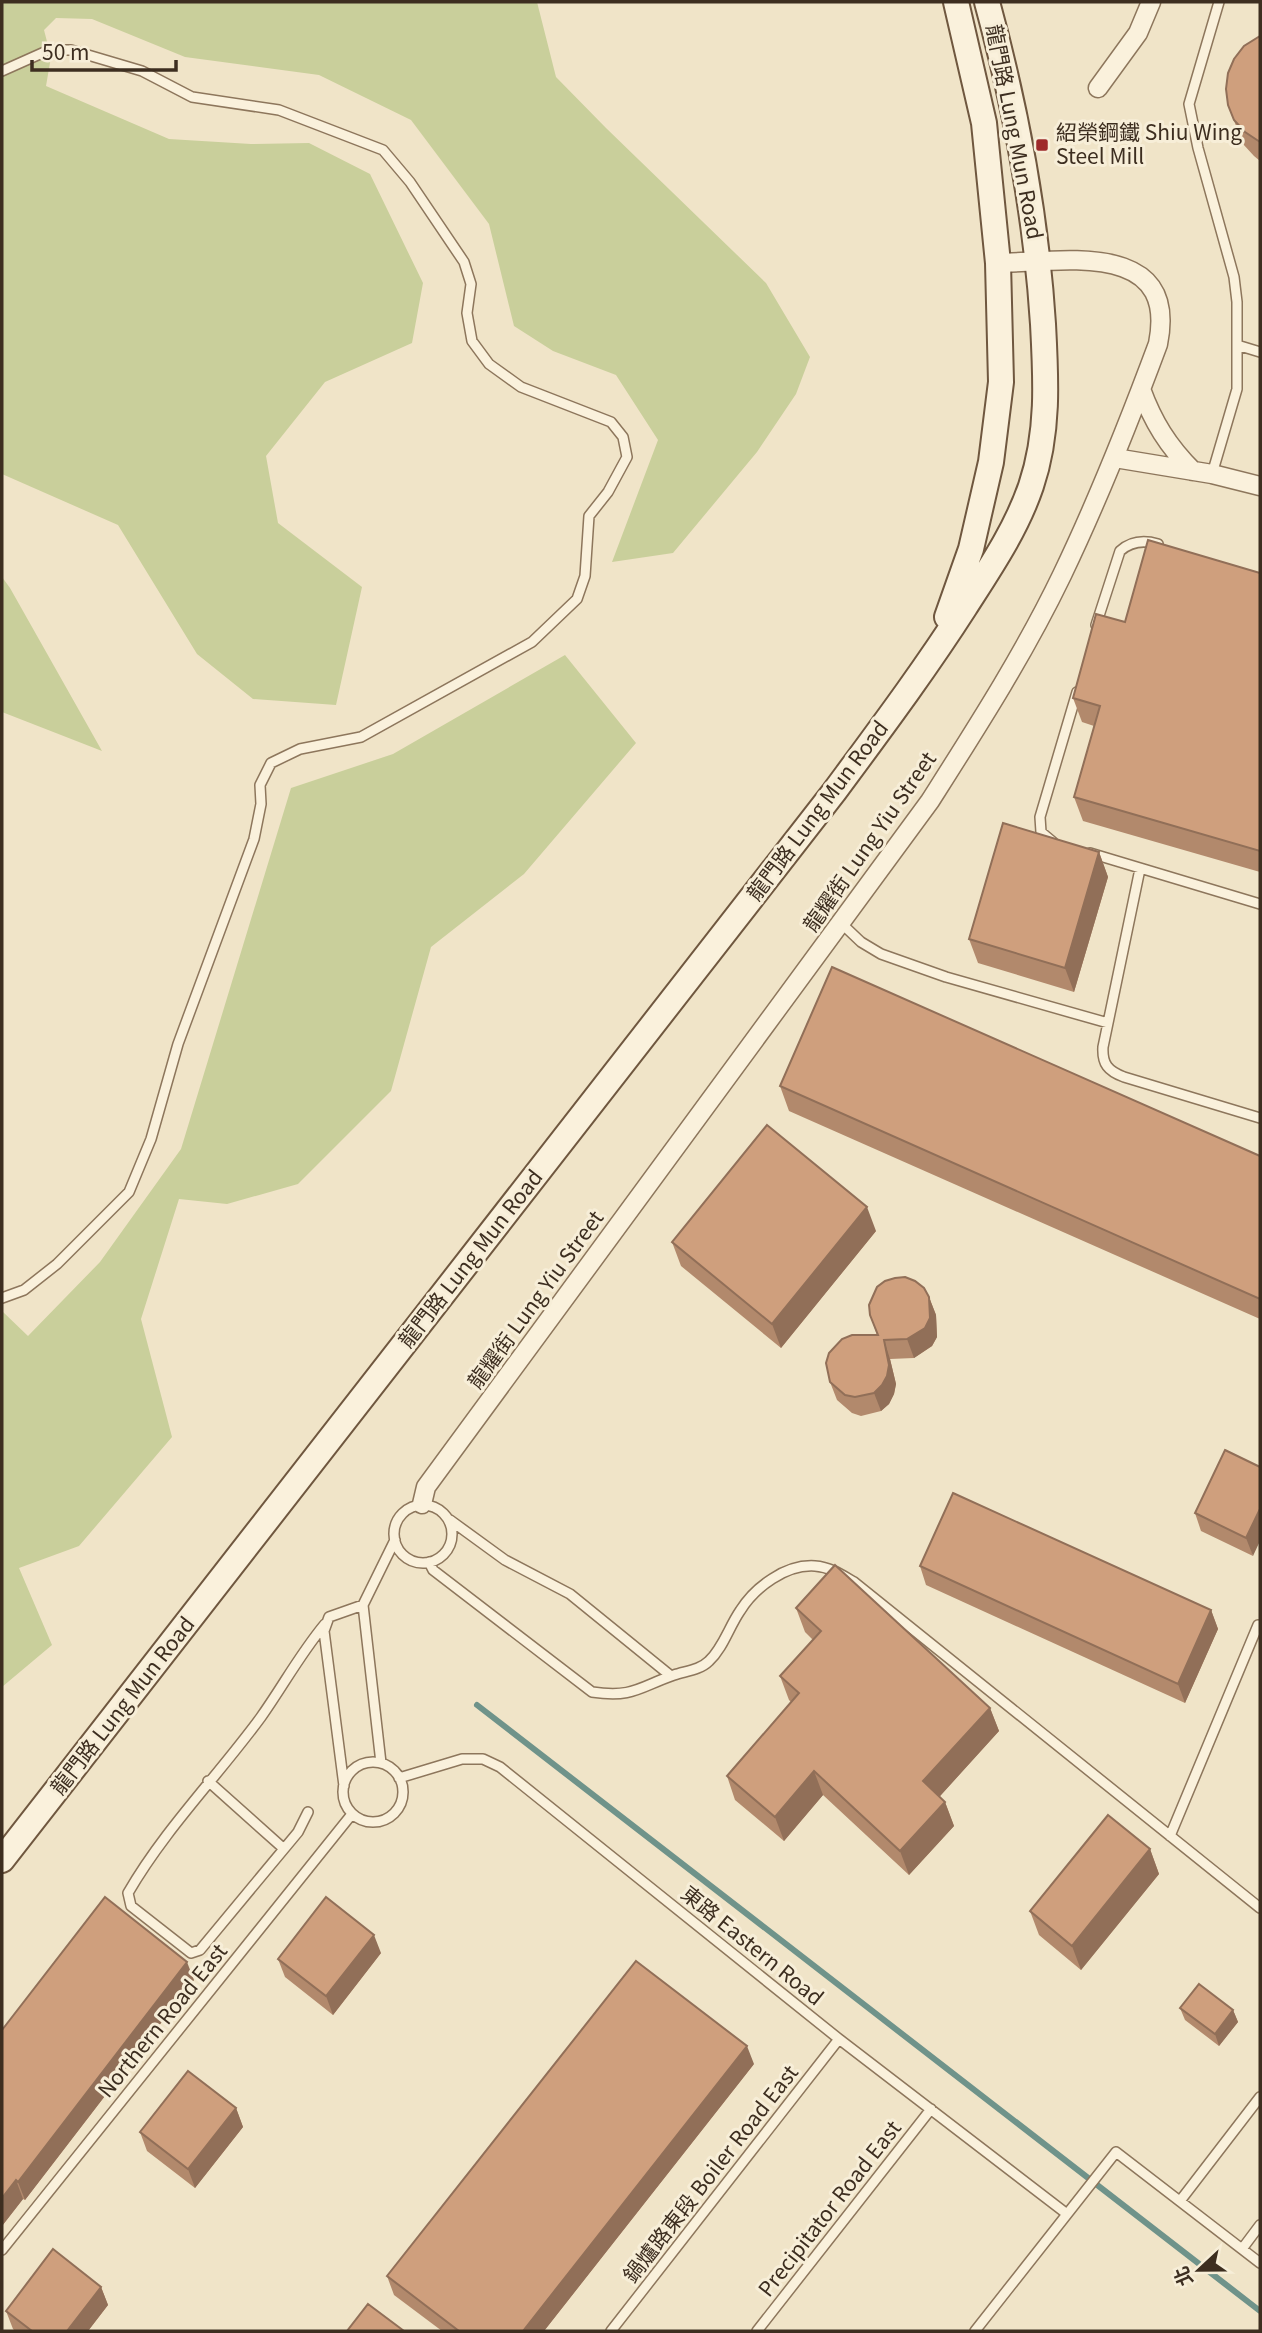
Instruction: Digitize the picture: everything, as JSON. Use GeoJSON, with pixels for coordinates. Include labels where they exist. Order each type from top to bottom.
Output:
{"type":"FeatureCollection","features":[{"type":"Feature","properties":{"kind":"street","name":"龍門路 Lung Mun Road"},"geometry":{"type":"LineString","coordinates":[[935,654],[971,549],[991,462],[1001,382],[998,263],[984,123],[956,2]]}},
{"type":"Feature","properties":{"kind":"street","name":"龍門路 Lung Mun Road"},"geometry":{"type":"LineString","coordinates":[[2,1860],[834,792],[935,654],[1002,550],[1031,486],[1043,432],[1047,392],[1039,262],[1028,178],[1001,51],[987,2]]}},
{"type":"Feature","properties":{"kind":"street"},"geometry":{"type":"LineString","coordinates":[[1098,88],[1138,33],[1151,2]]}},
{"type":"Feature","properties":{"kind":"street","name":"龍耀街 Lung Yiu Street"},"geometry":{"type":"LineString","coordinates":[[422,1504],[426,1488],[930,801],[999,691],[1061,576],[1115,458],[1158,344],[1162,325],[1159,306],[1151,288],[1138,274],[1120,265],[1101,261],[998,263]]}},
{"type":"Feature","properties":{"kind":"street"},"geometry":{"type":"LineString","coordinates":[[1141,389],[1161,434],[1193,471]]}},
{"type":"Feature","properties":{"kind":"street"},"geometry":{"type":"LineString","coordinates":[[1115,458],[1212,474],[1260,486]]}},
{"type":"Feature","properties":{"kind":"lane"},"geometry":{"type":"LineString","coordinates":[[1212,474],[1237,389],[1237,302],[1234,276],[1198,148],[1189,104],[1219,2]]}},
{"type":"Feature","properties":{"kind":"lane"},"geometry":{"type":"LineString","coordinates":[[2,71],[49,50],[71,50],[142,72],[192,97],[279,110],[383,150],[410,182],[464,262],[471,284],[467,313],[472,341],[489,364],[521,387],[611,422],[623,437],[627,457],[608,492],[589,516],[585,576],[577,599],[532,642],[361,737],[300,749],[271,763],[261,785],[261,803],[254,839],[178,1044],[151,1139],[130,1192],[57,1264],[24,1290],[2,1298]]}},
{"type":"Feature","properties":{"kind":"lane"},"geometry":{"type":"LineString","coordinates":[[1237,345],[1260,352]]}},
{"type":"Feature","properties":{"kind":"lane"},"geometry":{"type":"LineString","coordinates":[[1093,635],[1120,551],[1136,542],[1163,545]]}},
{"type":"Feature","properties":{"kind":"lane"},"geometry":{"type":"LineString","coordinates":[[1067,846],[1044,836],[1041,832],[1040,817],[1078,687]]}},
{"type":"Feature","properties":{"kind":"lane"},"geometry":{"type":"LineString","coordinates":[[1079,850],[1260,904]]}},
{"type":"Feature","properties":{"kind":"lane"},"geometry":{"type":"LineString","coordinates":[[1140,869],[1102,1057],[1106,1066],[1112,1073],[1260,1118]]}},
{"type":"Feature","properties":{"kind":"lane"},"geometry":{"type":"LineString","coordinates":[[841,923],[861,942],[880,954],[1108,1023]]}},
{"type":"Feature","properties":{"kind":"lane"},"geometry":{"type":"LineString","coordinates":[[381,1763],[363,1605],[395,1540],[396,1524],[408,1508],[422,1504],[436,1507],[505,1560],[570,1594],[671,1676]]}},
{"type":"Feature","properties":{"kind":"lane"},"geometry":{"type":"LineString","coordinates":[[395,1540],[400,1552],[407,1559],[416,1563],[429,1563],[443,1556],[449,1548],[453,1539],[450,1520]]}},
{"type":"Feature","properties":{"kind":"lane"},"geometry":{"type":"LineString","coordinates":[[429,1563],[433,1570],[592,1692],[614,1696],[641,1690],[707,1664],[740,1609],[756,1591],[776,1576],[799,1567],[816,1566],[834,1570],[855,1582],[1260,1908]]}},
{"type":"Feature","properties":{"kind":"lane"},"geometry":{"type":"LineString","coordinates":[[307,1812],[298,1832],[200,1950],[191,1953],[131,1906],[128,1893],[154,1851],[261,1717],[302,1651],[329,1617],[363,1605]]}},
{"type":"Feature","properties":{"kind":"lane"},"geometry":{"type":"LineString","coordinates":[[325,1624],[346,1805],[352,1814],[369,1822],[387,1819],[400,1806],[403,1787],[395,1771],[381,1763],[362,1764],[353,1769],[344,1786]]}},
{"type":"Feature","properties":{"kind":"lane"},"geometry":{"type":"LineString","coordinates":[[1170,1836],[1258,1625]]}},
{"type":"Feature","properties":{"kind":"lane","name":"東路 Eastern Road"},"geometry":{"type":"LineString","coordinates":[[399,1778],[462,1759],[483,1759],[500,1767],[839,2039],[1067,2214]]}},
{"type":"Feature","properties":{"kind":"lane"},"geometry":{"type":"LineString","coordinates":[[208,1781],[283,1848]]}},
{"type":"Feature","properties":{"kind":"lane","name":"Northern Road East"},"geometry":{"type":"LineString","coordinates":[[2,2250],[352,1814]]}},
{"type":"Feature","properties":{"kind":"lane","name":"鍋爐路東段 Boiler Road East"},"geometry":{"type":"LineString","coordinates":[[611,2331],[839,2039]]}},
{"type":"Feature","properties":{"kind":"lane"},"geometry":{"type":"LineString","coordinates":[[1180,2201],[1260,2097]]}},
{"type":"Feature","properties":{"kind":"lane","name":"Precipitator Road East"},"geometry":{"type":"LineString","coordinates":[[757,2331],[931,2109]]}},
{"type":"Feature","properties":{"kind":"lane"},"geometry":{"type":"LineString","coordinates":[[975,2331],[1116,2152],[1260,2263]]}},
{"type":"Feature","properties":{"kind":"lane"},"geometry":{"type":"LineString","coordinates":[[1242,2249],[1260,2225]]}},
{"type":"Feature","properties":{"kind":"green space"},"geometry":{"type":"Polygon","coordinates":[[[2,2],[537,2],[556,77],[766,283],[810,357],[796,394],[757,452],[673,553],[612,562],[658,440],[616,375],[553,351],[514,326],[489,224],[411,120],[319,75],[185,57],[92,19],[56,18],[44,30],[51,57],[46,86],[169,139],[251,144],[309,143],[370,174],[423,283],[412,343],[325,382],[266,456],[278,523],[362,587],[336,705],[253,699],[197,654],[118,525],[2,474],[2,2]]]}},
{"type":"Feature","properties":{"kind":"green space"},"geometry":{"type":"Polygon","coordinates":[[[2,577],[10,588],[102,751],[2,712],[2,577]]]}},
{"type":"Feature","properties":{"kind":"green space"},"geometry":{"type":"Polygon","coordinates":[[[565,655],[636,743],[524,874],[431,947],[391,1091],[298,1184],[227,1204],[179,1199],[141,1319],[172,1437],[79,1546],[19,1568],[52,1645],[2,1687],[2,1311],[28,1336],[100,1262],[181,1149],[291,788],[393,754],[565,655]]]}},
{"type":"Feature","properties":{"kind":"building"},"geometry":{"type":"Polygon","coordinates":[[[1260,36],[1260,142],[1234,120],[1226,89],[1228,73],[1234,59],[1244,46],[1260,36]]]}},
{"type":"Feature","properties":{"kind":"building"},"geometry":{"type":"Polygon","coordinates":[[[1148,540],[1260,573],[1260,851],[1074,797],[1100,706],[1073,698],[1096,614],[1125,622],[1148,540]]]}},
{"type":"Feature","properties":{"kind":"building"},"geometry":{"type":"Polygon","coordinates":[[[1003,823],[1099,852],[1065,968],[969,939],[1003,823]]]}},
{"type":"Feature","properties":{"kind":"building"},"geometry":{"type":"Polygon","coordinates":[[[832,967],[1260,1156],[1260,1299],[780,1086],[832,967]]]}},
{"type":"Feature","properties":{"kind":"building"},"geometry":{"type":"Polygon","coordinates":[[[767,1125],[867,1207],[772,1324],[672,1242],[767,1125]]]}},
{"type":"Feature","properties":{"kind":"building"},"geometry":{"type":"Polygon","coordinates":[[[905,1277],[924,1288],[929,1297],[930,1318],[925,1328],[907,1339],[884,1340],[889,1365],[882,1385],[874,1393],[855,1397],[845,1395],[830,1382],[826,1363],[829,1353],[842,1339],[852,1335],[878,1335],[869,1305],[877,1287],[885,1281],[905,1277]]]}},
{"type":"Feature","properties":{"kind":"building"},"geometry":{"type":"Polygon","coordinates":[[[1225,1450],[1260,1467],[1260,1509],[1246,1538],[1195,1513],[1225,1450]]]}},
{"type":"Feature","properties":{"kind":"building"},"geometry":{"type":"Polygon","coordinates":[[[953,1493],[1211,1610],[1178,1684],[920,1566],[953,1493]]]}},
{"type":"Feature","properties":{"kind":"building"},"geometry":{"type":"Polygon","coordinates":[[[835,1565],[990,1708],[923,1781],[945,1802],[900,1851],[814,1771],[775,1817],[727,1776],[799,1693],[780,1676],[821,1631],[796,1608],[835,1565]]]}},
{"type":"Feature","properties":{"kind":"building"},"geometry":{"type":"Polygon","coordinates":[[[1108,1815],[1150,1849],[1072,1946],[1030,1911],[1108,1815]]]}},
{"type":"Feature","properties":{"kind":"building"},"geometry":{"type":"Polygon","coordinates":[[[105,1897],[187,1962],[18,2182],[16,2180],[2,2198],[2,2030],[105,1897]]]}},
{"type":"Feature","properties":{"kind":"building"},"geometry":{"type":"Polygon","coordinates":[[[326,1897],[374,1935],[326,1996],[278,1959],[326,1897]]]}},
{"type":"Feature","properties":{"kind":"building"},"geometry":{"type":"Polygon","coordinates":[[[636,1961],[747,2046],[523,2331],[459,2331],[387,2276],[636,1961]]]}},
{"type":"Feature","properties":{"kind":"building"},"geometry":{"type":"Polygon","coordinates":[[[1199,1984],[1233,2010],[1215,2034],[1180,2008],[1199,1984]]]}},
{"type":"Feature","properties":{"kind":"building"},"geometry":{"type":"Polygon","coordinates":[[[188,2071],[236,2108],[188,2169],[140,2132],[188,2071]]]}},
{"type":"Feature","properties":{"kind":"building"},"geometry":{"type":"Polygon","coordinates":[[[53,2249],[101,2287],[67,2331],[32,2331],[6,2311],[53,2249]]]}},
{"type":"Feature","properties":{"kind":"building"},"geometry":{"type":"Polygon","coordinates":[[[368,2304],[404,2331],[347,2331],[368,2304]]]}},
{"type":"Feature","properties":{"kind":"waterway"},"geometry":{"type":"LineString","coordinates":[[477,1705],[1260,2311]]}},
{"type":"Feature","properties":{"kind":"place","name":"紹榮鋼鐵 Shiu Wing Steel Mill"},"geometry":{"type":"Point","coordinates":[1042,145]}}]}
